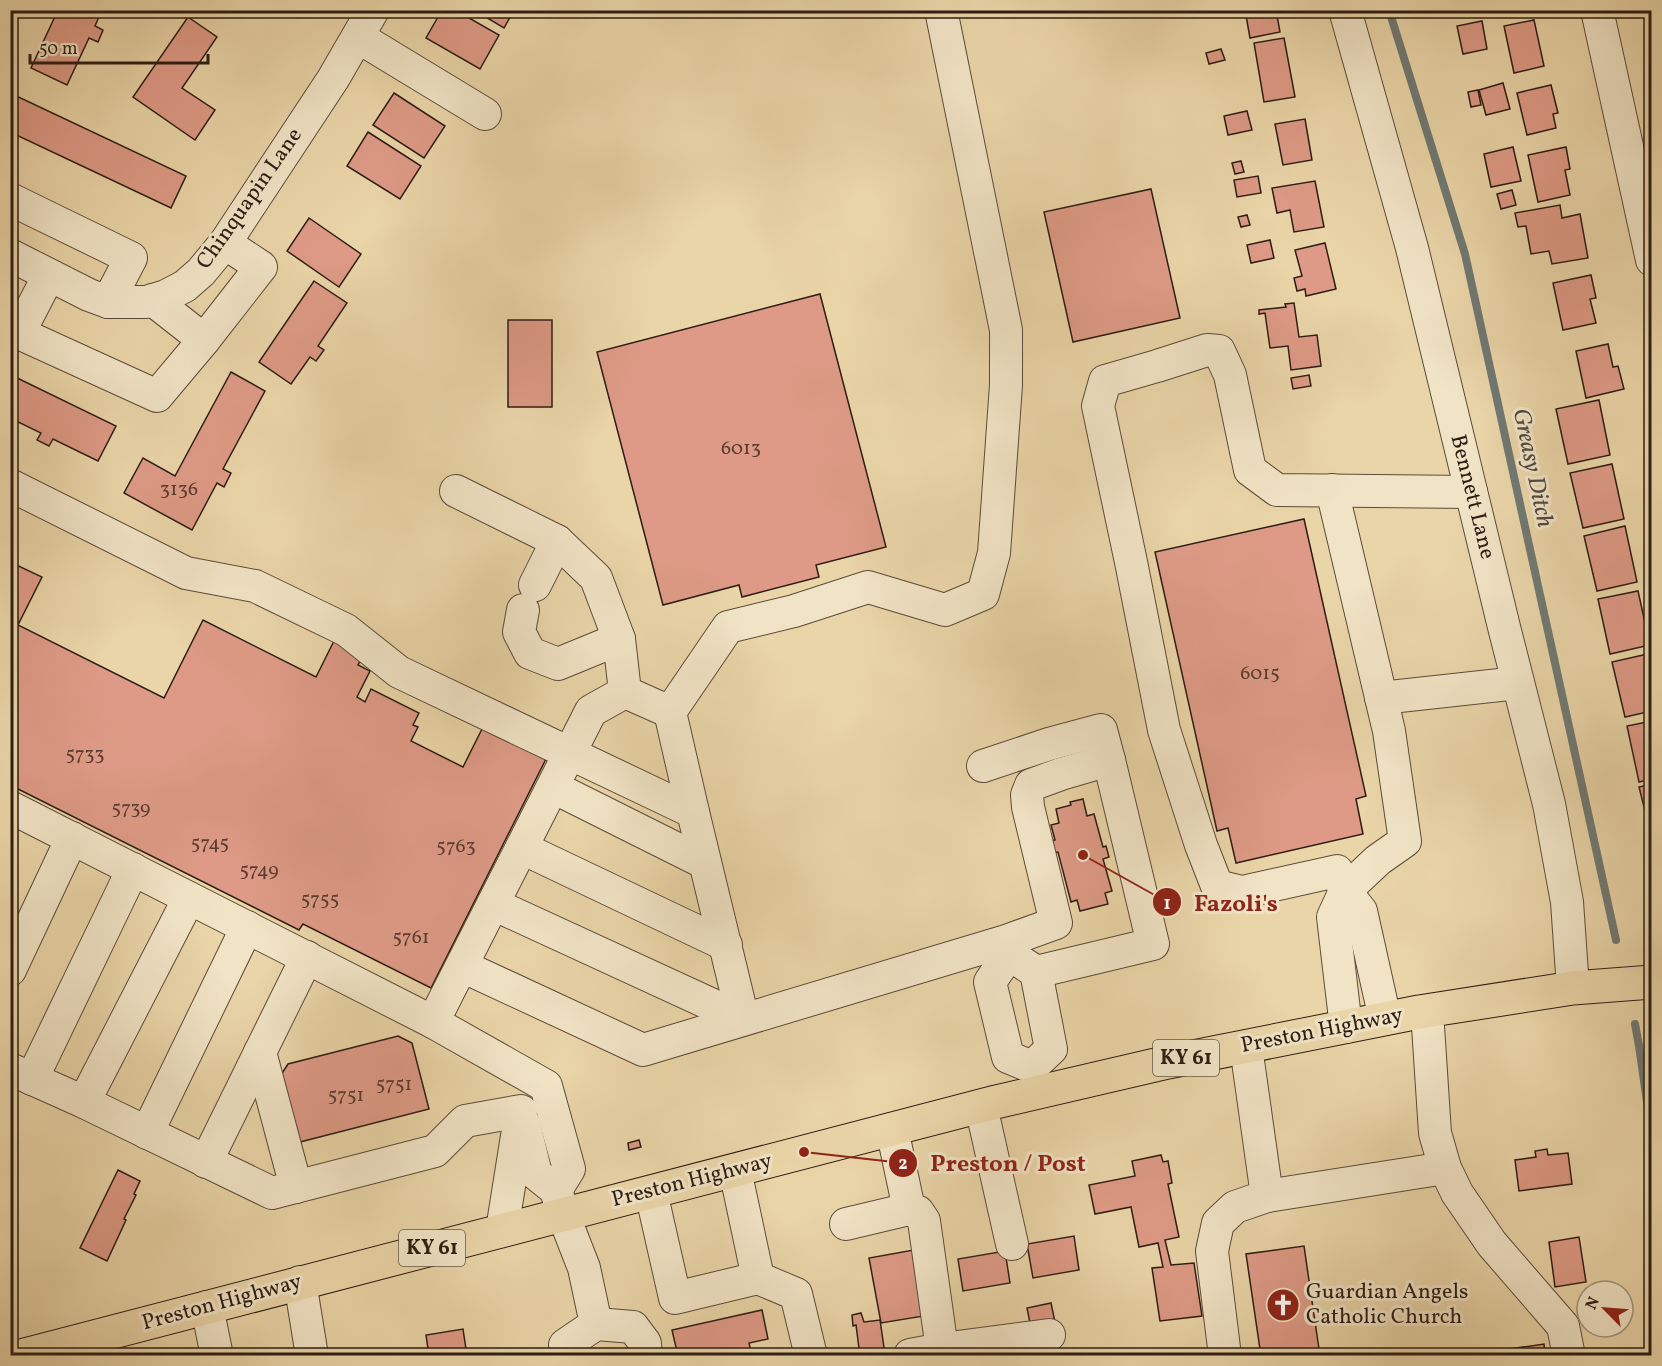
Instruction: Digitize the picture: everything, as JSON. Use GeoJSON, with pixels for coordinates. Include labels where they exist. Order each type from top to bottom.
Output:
{"type":"FeatureCollection","features":[{"type":"Feature","properties":{"kind":"main road","name":"Preston Highway"},"geometry":{"type":"LineString","coordinates":[[21,1356],[502,1230],[560,1202],[651,1192],[981,1106],[1035,1080],[1168,1062],[1427,1011],[1573,988],[1652,982]]}},
{"type":"Feature","properties":{"kind":"street"},"geometry":{"type":"LineString","coordinates":[[743,1019],[670,712],[728,627],[794,611],[868,587],[945,610],[983,594],[994,553],[1006,385],[1006,330],[942,10]]}},
{"type":"Feature","properties":{"kind":"street","name":"Bennett Lane"},"geometry":{"type":"LineString","coordinates":[[1345,10],[1412,248],[1549,804],[1567,902],[1573,988]]}},
{"type":"Feature","properties":{"kind":"street"},"geometry":{"type":"LineString","coordinates":[[1597,10],[1642,171],[1652,260]]}},
{"type":"Feature","properties":{"kind":"street"},"geometry":{"type":"LineString","coordinates":[[366,24],[485,114]]}},
{"type":"Feature","properties":{"kind":"street","name":"Chinquapin Lane"},"geometry":{"type":"LineString","coordinates":[[10,255],[89,295],[108,302],[146,302],[166,296],[185,286],[201,272],[225,243],[333,79],[366,24]]}},
{"type":"Feature","properties":{"kind":"street"},"geometry":{"type":"LineString","coordinates":[[10,199],[131,258],[108,302]]}},
{"type":"Feature","properties":{"kind":"street"},"geometry":{"type":"LineString","coordinates":[[49,275],[15,331],[157,396],[261,267],[225,243]]}},
{"type":"Feature","properties":{"kind":"street"},"geometry":{"type":"LineString","coordinates":[[153,300],[204,340]]}},
{"type":"Feature","properties":{"kind":"street"},"geometry":{"type":"LineString","coordinates":[[1385,1019],[1361,910],[1345,891],[1337,871],[1242,892],[1217,886],[1201,845],[1164,730],[1098,406],[1105,381],[1207,350],[1219,351],[1230,375],[1250,471],[1277,490],[1471,492]]}},
{"type":"Feature","properties":{"kind":"street"},"geometry":{"type":"LineString","coordinates":[[10,485],[186,573],[255,586],[296,605],[346,630],[399,672],[693,812]]}},
{"type":"Feature","properties":{"kind":"street"},"geometry":{"type":"LineString","coordinates":[[1332,490],[1389,731],[1405,841],[1378,860],[1345,891],[1333,917],[1346,1027]]}},
{"type":"Feature","properties":{"kind":"street"},"geometry":{"type":"LineString","coordinates":[[456,491],[557,541],[596,578],[619,639],[625,692]]}},
{"type":"Feature","properties":{"kind":"street"},"geometry":{"type":"LineString","coordinates":[[557,541],[529,598],[519,632],[530,653],[558,664],[619,639]]}},
{"type":"Feature","properties":{"kind":"street"},"geometry":{"type":"LineString","coordinates":[[1382,698],[1518,684]]}},
{"type":"Feature","properties":{"kind":"street"},"geometry":{"type":"LineString","coordinates":[[625,692],[670,712]]}},
{"type":"Feature","properties":{"kind":"street"},"geometry":{"type":"LineString","coordinates":[[433,1022],[591,711],[625,692]]}},
{"type":"Feature","properties":{"kind":"street"},"geometry":{"type":"LineString","coordinates":[[983,766],[1101,730],[1109,760],[1153,944],[1036,972]]}},
{"type":"Feature","properties":{"kind":"street"},"geometry":{"type":"LineString","coordinates":[[462,966],[643,1050],[743,1019],[1007,947],[1056,923],[1028,807],[1027,795],[1031,785],[1109,760]]}},
{"type":"Feature","properties":{"kind":"street"},"geometry":{"type":"LineString","coordinates":[[552,787],[705,863]]}},
{"type":"Feature","properties":{"kind":"street"},"geometry":{"type":"LineString","coordinates":[[14,817],[72,838],[433,1022],[546,1086],[569,1169],[560,1202]]}},
{"type":"Feature","properties":{"kind":"street"},"geometry":{"type":"LineString","coordinates":[[10,970],[72,838]]}},
{"type":"Feature","properties":{"kind":"street"},"geometry":{"type":"LineString","coordinates":[[522,848],[726,945]]}},
{"type":"Feature","properties":{"kind":"street"},"geometry":{"type":"LineString","coordinates":[[133,869],[21,1074],[272,1193],[435,1151],[465,1121],[521,1111]]}},
{"type":"Feature","properties":{"kind":"street"},"geometry":{"type":"LineString","coordinates":[[84,1102],[189,898]]}},
{"type":"Feature","properties":{"kind":"street"},"geometry":{"type":"LineString","coordinates":[[493,904],[743,1019]]}},
{"type":"Feature","properties":{"kind":"street"},"geometry":{"type":"LineString","coordinates":[[147,1133],[247,927]]}},
{"type":"Feature","properties":{"kind":"street"},"geometry":{"type":"LineString","coordinates":[[1007,947],[1036,972],[1051,1049],[1035,1080],[1008,1057],[990,982],[1007,947]]}},
{"type":"Feature","properties":{"kind":"street"},"geometry":{"type":"LineString","coordinates":[[206,1161],[307,957]]}},
{"type":"Feature","properties":{"kind":"street"},"geometry":{"type":"LineString","coordinates":[[1427,1011],[1435,1133],[1445,1167],[1458,1193],[1492,1244],[1537,1299],[1563,1326],[1569,1356]]}},
{"type":"Feature","properties":{"kind":"street"},"geometry":{"type":"LineString","coordinates":[[1246,1047],[1267,1196]]}},
{"type":"Feature","properties":{"kind":"street"},"geometry":{"type":"LineString","coordinates":[[260,1052],[296,1187]]}},
{"type":"Feature","properties":{"kind":"street"},"geometry":{"type":"LineString","coordinates":[[523,1074],[518,1092],[536,1174],[560,1202],[584,1268],[596,1324]]}},
{"type":"Feature","properties":{"kind":"street"},"geometry":{"type":"LineString","coordinates":[[981,1106],[1012,1244]]}},
{"type":"Feature","properties":{"kind":"street"},"geometry":{"type":"LineString","coordinates":[[502,1230],[521,1111]]}},
{"type":"Feature","properties":{"kind":"street"},"geometry":{"type":"LineString","coordinates":[[892,1129],[909,1209]]}},
{"type":"Feature","properties":{"kind":"street"},"geometry":{"type":"LineString","coordinates":[[1225,1356],[1212,1251],[1218,1222],[1235,1207],[1267,1196],[1445,1167]]}},
{"type":"Feature","properties":{"kind":"street"},"geometry":{"type":"LineString","coordinates":[[735,1170],[758,1278]]}},
{"type":"Feature","properties":{"kind":"street"},"geometry":{"type":"LineString","coordinates":[[651,1192],[675,1298],[758,1278],[796,1294],[811,1356]]}},
{"type":"Feature","properties":{"kind":"street"},"geometry":{"type":"LineString","coordinates":[[846,1224],[909,1209],[918,1212],[924,1221],[942,1349]]}},
{"type":"Feature","properties":{"kind":"street"},"geometry":{"type":"LineString","coordinates":[[300,1282],[312,1356]]}},
{"type":"Feature","properties":{"kind":"street"},"geometry":{"type":"LineString","coordinates":[[207,1307],[217,1356]]}},
{"type":"Feature","properties":{"kind":"street"},"geometry":{"type":"LineString","coordinates":[[567,1356],[565,1345],[596,1324],[633,1327],[645,1343],[646,1356]]}},
{"type":"Feature","properties":{"kind":"street"},"geometry":{"type":"LineString","coordinates":[[910,1355],[1049,1335]]}},
{"type":"Feature","properties":{"kind":"building"},"geometry":{"type":"Polygon","coordinates":[[[58,10],[102,10],[95,26],[103,30],[98,42],[89,38],[67,85],[31,68],[58,10]]]}},
{"type":"Feature","properties":{"kind":"building"},"geometry":{"type":"Polygon","coordinates":[[[442,10],[455,10],[499,35],[480,69],[426,38],[442,10]]]}},
{"type":"Feature","properties":{"kind":"building"},"geometry":{"type":"Polygon","coordinates":[[[474,10],[514,10],[504,28],[474,10]]]}},
{"type":"Feature","properties":{"kind":"building"},"geometry":{"type":"Polygon","coordinates":[[[1245,10],[1276,10],[1280,32],[1250,38],[1245,10]]]}},
{"type":"Feature","properties":{"kind":"building"},"geometry":{"type":"Polygon","coordinates":[[[188,17],[217,37],[182,88],[215,110],[195,140],[133,97],[188,17]]]}},
{"type":"Feature","properties":{"kind":"building"},"geometry":{"type":"Polygon","coordinates":[[[1534,20],[1544,66],[1514,73],[1504,26],[1534,20]]]}},
{"type":"Feature","properties":{"kind":"building"},"geometry":{"type":"Polygon","coordinates":[[[1482,21],[1487,49],[1463,54],[1457,26],[1482,21]]]}},
{"type":"Feature","properties":{"kind":"building"},"geometry":{"type":"Polygon","coordinates":[[[1284,38],[1295,97],[1264,102],[1254,43],[1284,38]]]}},
{"type":"Feature","properties":{"kind":"building"},"geometry":{"type":"Polygon","coordinates":[[[1221,49],[1225,60],[1209,64],[1206,53],[1221,49]]]}},
{"type":"Feature","properties":{"kind":"building"},"geometry":{"type":"Polygon","coordinates":[[[1503,83],[1510,109],[1486,115],[1479,90],[1503,83]]]}},
{"type":"Feature","properties":{"kind":"building"},"geometry":{"type":"Polygon","coordinates":[[[1551,85],[1558,113],[1553,114],[1556,128],[1527,135],[1517,93],[1551,85]]]}},
{"type":"Feature","properties":{"kind":"building"},"geometry":{"type":"Polygon","coordinates":[[[1478,90],[1481,105],[1471,107],[1468,92],[1478,90]]]}},
{"type":"Feature","properties":{"kind":"building"},"geometry":{"type":"Polygon","coordinates":[[[10,93],[186,176],[171,208],[10,132],[10,93]]]}},
{"type":"Feature","properties":{"kind":"building"},"geometry":{"type":"Polygon","coordinates":[[[394,93],[445,126],[424,158],[373,125],[394,93]]]}},
{"type":"Feature","properties":{"kind":"building"},"geometry":{"type":"Polygon","coordinates":[[[1247,111],[1252,130],[1228,135],[1224,116],[1247,111]]]}},
{"type":"Feature","properties":{"kind":"building"},"geometry":{"type":"Polygon","coordinates":[[[1305,119],[1312,160],[1283,165],[1275,124],[1305,119]]]}},
{"type":"Feature","properties":{"kind":"building"},"geometry":{"type":"Polygon","coordinates":[[[368,132],[421,166],[400,199],[347,166],[368,132]]]}},
{"type":"Feature","properties":{"kind":"building"},"geometry":{"type":"Polygon","coordinates":[[[1513,147],[1521,181],[1491,187],[1484,154],[1513,147]]]}},
{"type":"Feature","properties":{"kind":"building"},"geometry":{"type":"Polygon","coordinates":[[[1566,147],[1570,169],[1565,170],[1570,195],[1538,202],[1528,155],[1566,147]]]}},
{"type":"Feature","properties":{"kind":"building"},"geometry":{"type":"Polygon","coordinates":[[[1241,161],[1244,172],[1235,174],[1232,163],[1241,161]]]}},
{"type":"Feature","properties":{"kind":"building"},"geometry":{"type":"Polygon","coordinates":[[[1258,176],[1261,193],[1237,197],[1234,180],[1258,176]]]}},
{"type":"Feature","properties":{"kind":"building"},"geometry":{"type":"Polygon","coordinates":[[[1315,181],[1324,227],[1294,232],[1290,210],[1277,213],[1272,188],[1315,181]]]}},
{"type":"Feature","properties":{"kind":"building"},"geometry":{"type":"Polygon","coordinates":[[[1151,189],[1180,318],[1073,342],[1044,212],[1151,189]]]}},
{"type":"Feature","properties":{"kind":"building"},"geometry":{"type":"Polygon","coordinates":[[[1512,190],[1516,205],[1501,209],[1497,194],[1512,190]]]}},
{"type":"Feature","properties":{"kind":"building"},"geometry":{"type":"Polygon","coordinates":[[[1560,205],[1562,218],[1580,214],[1588,258],[1552,264],[1549,251],[1531,254],[1526,226],[1518,227],[1515,213],[1560,205]]]}},
{"type":"Feature","properties":{"kind":"building"},"geometry":{"type":"Polygon","coordinates":[[[1247,215],[1250,225],[1241,227],[1238,217],[1247,215]]]}},
{"type":"Feature","properties":{"kind":"building"},"geometry":{"type":"Polygon","coordinates":[[[309,218],[361,254],[339,287],[287,251],[309,218]]]}},
{"type":"Feature","properties":{"kind":"building"},"geometry":{"type":"Polygon","coordinates":[[[1270,240],[1274,258],[1251,263],[1247,245],[1270,240]]]}},
{"type":"Feature","properties":{"kind":"building"},"geometry":{"type":"Polygon","coordinates":[[[1325,243],[1336,289],[1306,296],[1305,289],[1297,291],[1294,278],[1302,276],[1295,250],[1325,243]]]}},
{"type":"Feature","properties":{"kind":"building"},"geometry":{"type":"Polygon","coordinates":[[[1591,275],[1596,298],[1590,299],[1596,323],[1563,330],[1553,283],[1591,275]]]}},
{"type":"Feature","properties":{"kind":"building"},"geometry":{"type":"Polygon","coordinates":[[[314,281],[347,303],[318,346],[324,350],[316,361],[310,357],[291,384],[259,362],[314,281]]]}},
{"type":"Feature","properties":{"kind":"building"},"geometry":{"type":"Polygon","coordinates":[[[820,294],[886,547],[816,565],[819,577],[742,597],[739,585],[663,605],[597,352],[820,294]]]}},
{"type":"Feature","properties":{"kind":"building"},"geometry":{"type":"Polygon","coordinates":[[[1294,303],[1299,337],[1317,335],[1321,366],[1291,370],[1288,346],[1270,348],[1265,313],[1259,314],[1259,310],[1286,307],[1285,304],[1294,303]]]}},
{"type":"Feature","properties":{"kind":"building"},"geometry":{"type":"Polygon","coordinates":[[[508,320],[552,320],[552,407],[508,407],[508,320]]]}},
{"type":"Feature","properties":{"kind":"building"},"geometry":{"type":"Polygon","coordinates":[[[1608,344],[1613,367],[1618,366],[1624,389],[1586,398],[1576,351],[1608,344]]]}},
{"type":"Feature","properties":{"kind":"building"},"geometry":{"type":"Polygon","coordinates":[[[231,372],[265,391],[223,469],[231,473],[224,487],[217,483],[192,530],[124,493],[143,458],[175,476],[231,372]]]}},
{"type":"Feature","properties":{"kind":"building"},"geometry":{"type":"Polygon","coordinates":[[[11,375],[116,426],[98,461],[53,439],[49,446],[37,440],[41,433],[10,418],[11,375]]]}},
{"type":"Feature","properties":{"kind":"building"},"geometry":{"type":"Polygon","coordinates":[[[1309,375],[1311,386],[1293,389],[1291,378],[1309,375]]]}},
{"type":"Feature","properties":{"kind":"building"},"geometry":{"type":"Polygon","coordinates":[[[1599,400],[1610,455],[1568,464],[1556,409],[1599,400]]]}},
{"type":"Feature","properties":{"kind":"building"},"geometry":{"type":"Polygon","coordinates":[[[1612,464],[1624,519],[1583,528],[1570,473],[1612,464]]]}},
{"type":"Feature","properties":{"kind":"building"},"geometry":{"type":"Polygon","coordinates":[[[1304,519],[1366,796],[1356,799],[1363,834],[1236,863],[1228,828],[1217,831],[1155,552],[1304,519]]]}},
{"type":"Feature","properties":{"kind":"building"},"geometry":{"type":"Polygon","coordinates":[[[1625,526],[1637,582],[1597,591],[1584,536],[1625,526]]]}},
{"type":"Feature","properties":{"kind":"building"},"geometry":{"type":"Polygon","coordinates":[[[10,562],[42,577],[18,625],[164,698],[203,620],[316,677],[334,641],[363,656],[358,665],[370,671],[357,697],[365,702],[371,689],[419,713],[413,725],[418,727],[411,741],[463,767],[483,727],[546,759],[431,988],[303,924],[299,930],[10,785],[10,562]]]}},
{"type":"Feature","properties":{"kind":"building"},"geometry":{"type":"Polygon","coordinates":[[[1638,591],[1650,645],[1610,654],[1598,599],[1638,591]]]}},
{"type":"Feature","properties":{"kind":"building"},"geometry":{"type":"Polygon","coordinates":[[[1652,653],[1652,711],[1625,717],[1612,662],[1652,653]]]}},
{"type":"Feature","properties":{"kind":"building"},"geometry":{"type":"Polygon","coordinates":[[[1652,721],[1652,779],[1639,782],[1627,726],[1652,721]]]}},
{"type":"Feature","properties":{"kind":"building"},"geometry":{"type":"Polygon","coordinates":[[[1652,784],[1652,835],[1651,835],[1639,787],[1652,784]]]}},
{"type":"Feature","properties":{"kind":"building"},"geometry":{"type":"Polygon","coordinates":[[[1083,799],[1087,816],[1094,814],[1103,847],[1106,846],[1109,857],[1103,859],[1112,891],[1105,893],[1108,904],[1080,911],[1077,900],[1071,902],[1058,852],[1053,853],[1050,841],[1055,840],[1051,825],[1059,823],[1056,809],[1083,799]]]}},
{"type":"Feature","properties":{"kind":"building"},"geometry":{"type":"Polygon","coordinates":[[[398,1036],[412,1043],[429,1109],[296,1143],[279,1078],[288,1064],[398,1036]]]}},
{"type":"Feature","properties":{"kind":"building"},"geometry":{"type":"Polygon","coordinates":[[[639,1140],[641,1147],[629,1150],[628,1143],[639,1140]]]}},
{"type":"Feature","properties":{"kind":"building"},"geometry":{"type":"Polygon","coordinates":[[[1547,1149],[1548,1155],[1568,1153],[1572,1184],[1519,1191],[1515,1160],[1536,1157],[1535,1151],[1547,1149]]]}},
{"type":"Feature","properties":{"kind":"building"},"geometry":{"type":"Polygon","coordinates":[[[1161,1155],[1163,1162],[1168,1161],[1172,1183],[1168,1184],[1179,1237],[1165,1240],[1171,1265],[1194,1263],[1202,1316],[1160,1321],[1152,1268],[1163,1267],[1158,1243],[1139,1247],[1131,1207],[1095,1214],[1089,1185],[1135,1176],[1132,1161],[1161,1155]]]}},
{"type":"Feature","properties":{"kind":"building"},"geometry":{"type":"Polygon","coordinates":[[[118,1170],[140,1181],[124,1219],[126,1220],[107,1261],[80,1248],[118,1170]]]}},
{"type":"Feature","properties":{"kind":"building"},"geometry":{"type":"Polygon","coordinates":[[[1074,1236],[1079,1270],[1033,1278],[1027,1244],[1074,1236]]]}},
{"type":"Feature","properties":{"kind":"building"},"geometry":{"type":"Polygon","coordinates":[[[1579,1237],[1586,1279],[1575,1279],[1575,1284],[1555,1287],[1549,1242],[1579,1237]]]}},
{"type":"Feature","properties":{"kind":"building","name":"Guardian Angels Catholic Church"},"geometry":{"type":"Polygon","coordinates":[[[1304,1246],[1320,1356],[1261,1356],[1246,1254],[1304,1246]]]}},
{"type":"Feature","properties":{"kind":"building"},"geometry":{"type":"Polygon","coordinates":[[[919,1249],[930,1315],[881,1323],[869,1258],[919,1249]]]}},
{"type":"Feature","properties":{"kind":"building"},"geometry":{"type":"Polygon","coordinates":[[[1005,1251],[1010,1283],[963,1291],[958,1259],[1005,1251]]]}},
{"type":"Feature","properties":{"kind":"building"},"geometry":{"type":"Polygon","coordinates":[[[1051,1303],[1056,1327],[1032,1333],[1027,1308],[1051,1303]]]}},
{"type":"Feature","properties":{"kind":"building"},"geometry":{"type":"Polygon","coordinates":[[[762,1310],[768,1339],[749,1343],[752,1356],[678,1356],[672,1330],[762,1310]]]}},
{"type":"Feature","properties":{"kind":"building"},"geometry":{"type":"Polygon","coordinates":[[[861,1313],[864,1322],[880,1320],[885,1354],[891,1354],[891,1356],[860,1356],[856,1325],[853,1326],[852,1315],[861,1313]]]}},
{"type":"Feature","properties":{"kind":"building"},"geometry":{"type":"Polygon","coordinates":[[[463,1329],[467,1356],[429,1356],[426,1335],[463,1329]]]}},
{"type":"Feature","properties":{"kind":"building","name":"Guardian Angels Catholic Church"},"geometry":{"type":"Polygon","coordinates":[[[1544,1344],[1545,1356],[1461,1356],[1544,1344]]]}},
{"type":"Feature","properties":{"kind":"building","name":"Guardian Angels Catholic Church"},"geometry":{"type":"Polygon","coordinates":[[[1438,1351],[1438,1356],[1407,1356],[1438,1351]]]}},
{"type":"Feature","properties":{"kind":"building"},"geometry":{"type":"Polygon","coordinates":[[[622,1352],[623,1356],[600,1354],[622,1352]]]}},
{"type":"Feature","properties":{"kind":"waterway","name":"Greasy Ditch"},"geometry":{"type":"LineString","coordinates":[[1389,10],[1465,254],[1616,940]]}},
{"type":"Feature","properties":{"kind":"waterway","name":"Greasy Ditch"},"geometry":{"type":"LineString","coordinates":[[1635,1024],[1652,1137]]}},
{"type":"Feature","properties":{"kind":"place","name":"Fazoli's"},"geometry":{"type":"Point","coordinates":[1083,855]}},
{"type":"Feature","properties":{"kind":"place","name":"Preston / Post"},"geometry":{"type":"Point","coordinates":[804,1152]}},
{"type":"Feature","properties":{"kind":"place","name":"Guardian Angels Catholic Church"},"geometry":{"type":"Point","coordinates":[1283,1305]}}]}
